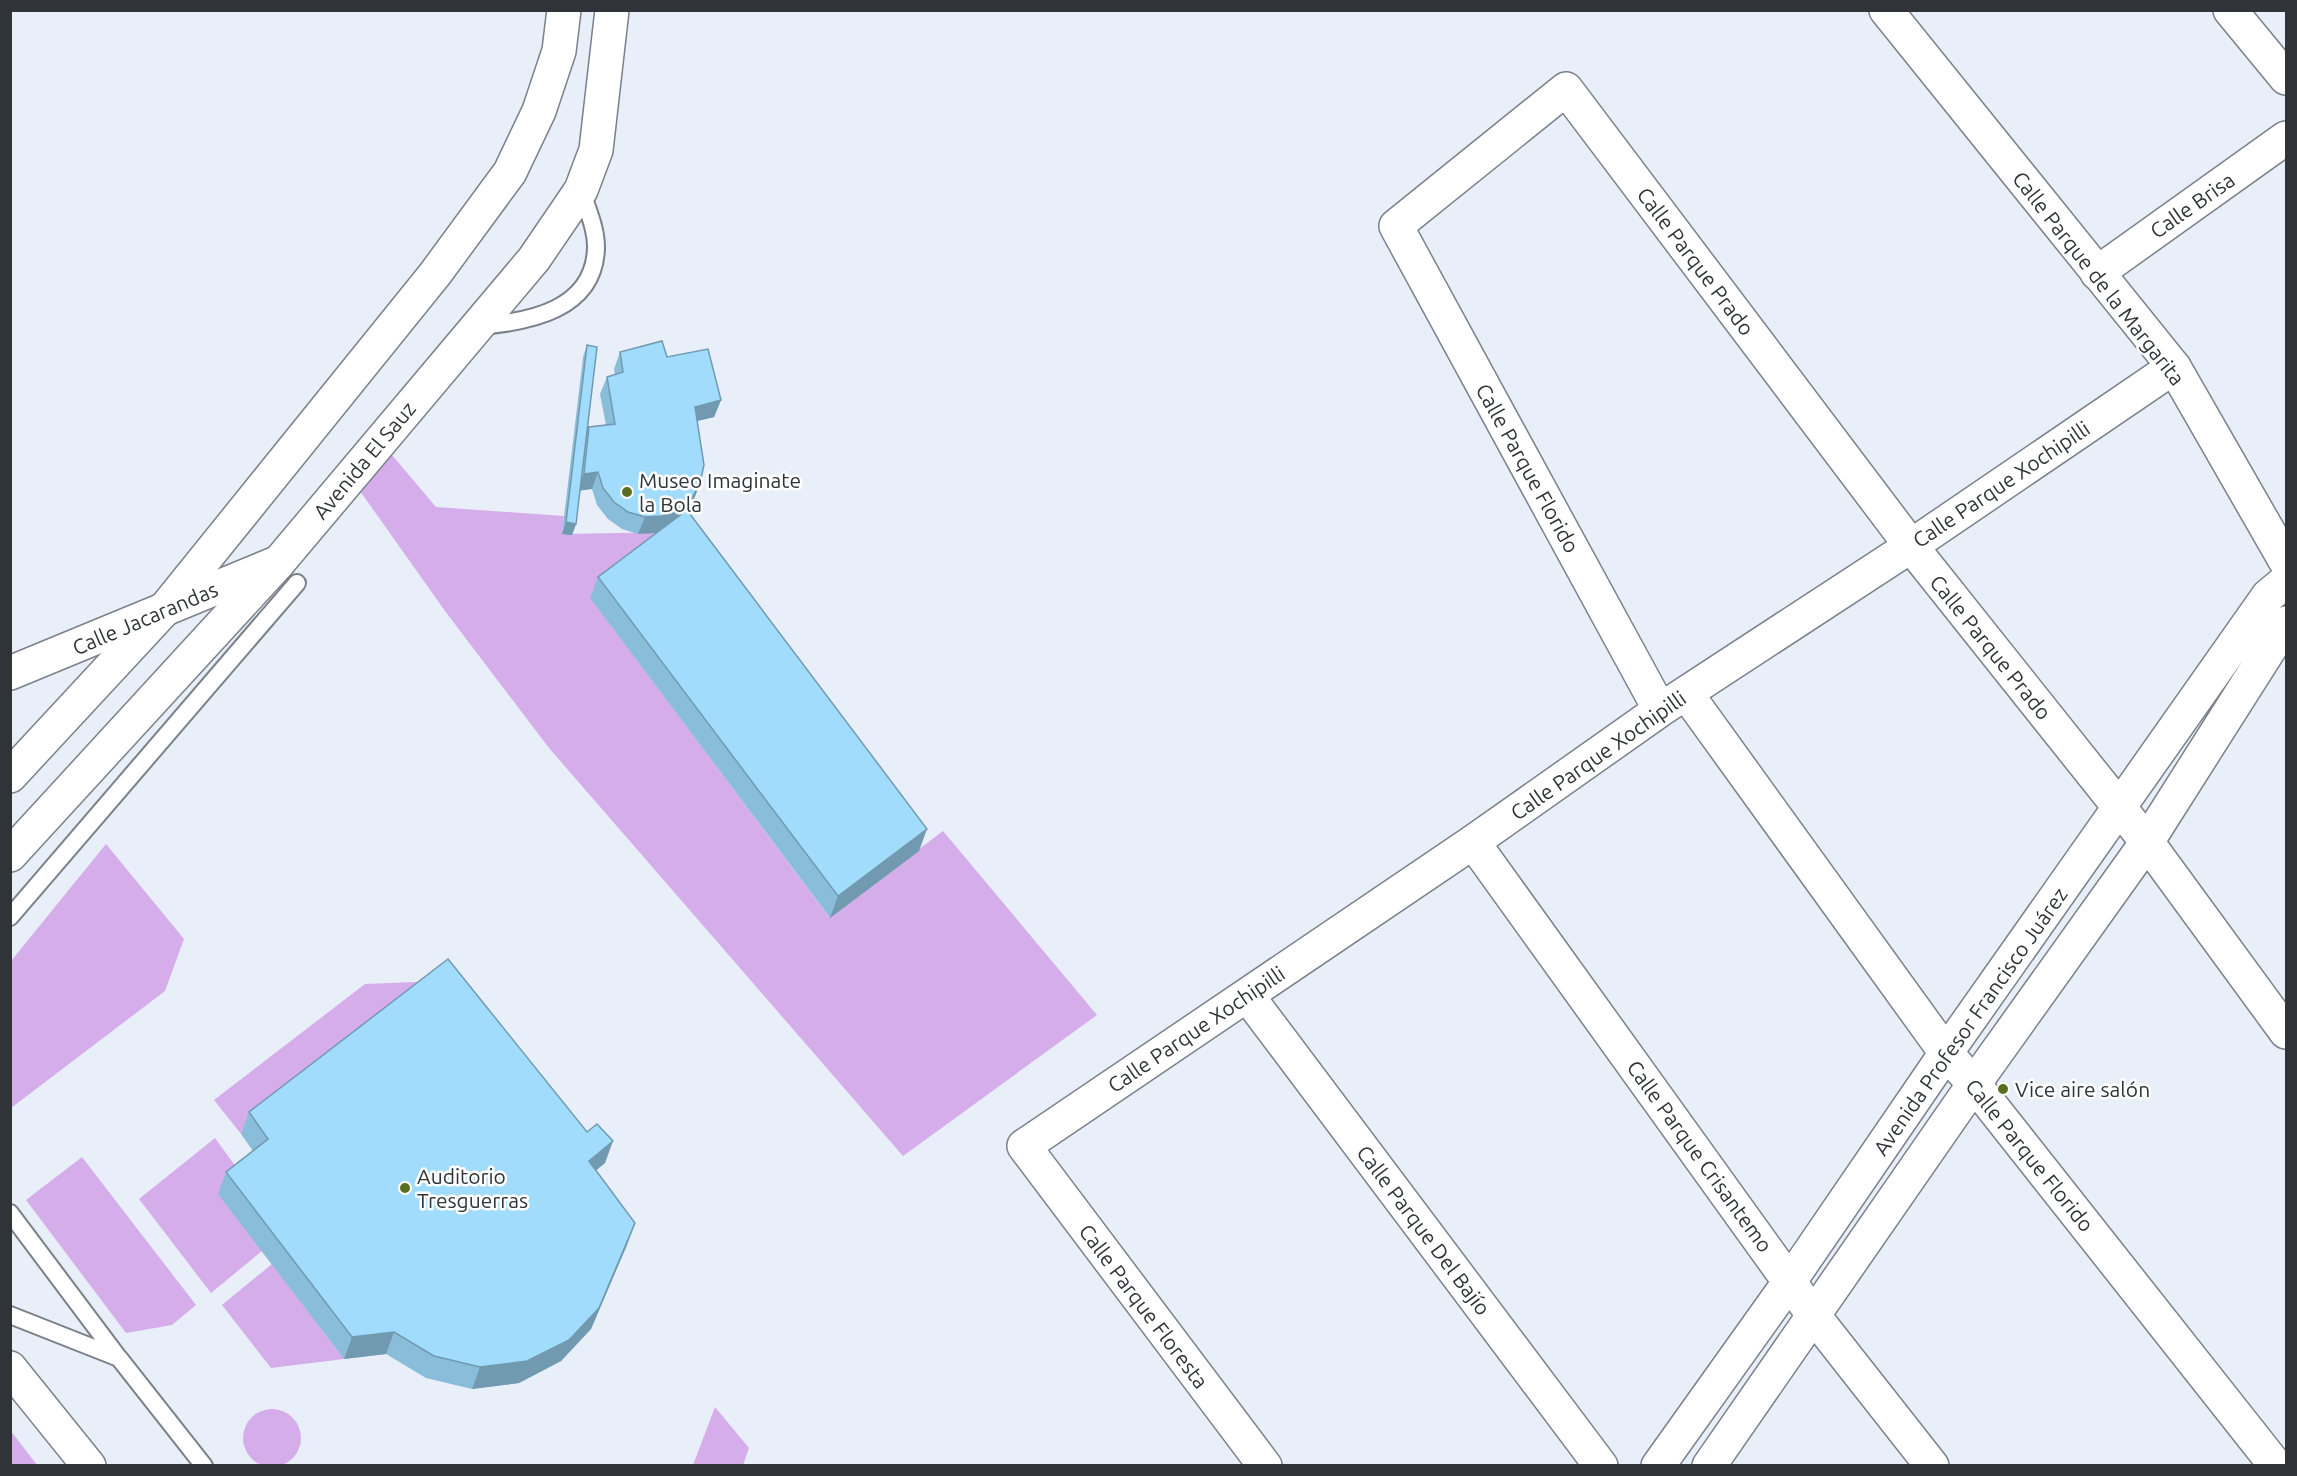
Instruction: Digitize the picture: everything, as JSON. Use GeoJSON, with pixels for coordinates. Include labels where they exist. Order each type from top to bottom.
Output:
{"type":"FeatureCollection","features":[{"type":"Feature","properties":{"kind":"street"},"geometry":{"type":"LineString","coordinates":[[10,776],[163,610],[435,274],[510,172],[538,111],[559,51],[564,10]]}},
{"type":"Feature","properties":{"kind":"street","name":"Avenida El Sauz"},"geometry":{"type":"LineString","coordinates":[[10,855],[288,573],[475,327],[534,259],[581,190],[596,150],[612,10]]}},
{"type":"Feature","properties":{"kind":"street","name":"Calle Parque de la Margarita"},"geometry":{"type":"LineString","coordinates":[[1886,10],[2174,367],[2286,562]]}},
{"type":"Feature","properties":{"kind":"street"},"geometry":{"type":"LineString","coordinates":[[2230,10],[2286,78]]}},
{"type":"Feature","properties":{"kind":"street","name":"Calle Parque Florido"},"geometry":{"type":"LineString","coordinates":[[1566,89],[1396,226],[1673,702],[1946,1053],[1974,1084],[2276,1466]]}},
{"type":"Feature","properties":{"kind":"street","name":"Calle Parque Prado"},"geometry":{"type":"LineString","coordinates":[[1566,89],[1911,546],[2146,842],[2286,1032]]}},
{"type":"Feature","properties":{"kind":"street","name":"Calle Brisa"},"geometry":{"type":"LineString","coordinates":[[2097,273],[2286,138]]}},
{"type":"Feature","properties":{"kind":"street","name":"Calle Parque Xochipilli"},"geometry":{"type":"LineString","coordinates":[[1024,1146],[1473,842],[1673,702],[1911,546],[2174,367]]}},
{"type":"Feature","properties":{"kind":"street","name":"Calle Jacarandas"},"geometry":{"type":"LineString","coordinates":[[10,673],[163,610],[288,573]]}},
{"type":"Feature","properties":{"kind":"street","name":"Avenida Profesor Francisco Juárez"},"geometry":{"type":"LineString","coordinates":[[1658,1466],[1790,1281],[1946,1053],[2268,596],[2286,581]]}},
{"type":"Feature","properties":{"kind":"street","name":"Avenida Profesor Francisco Juárez"},"geometry":{"type":"LineString","coordinates":[[1709,1466],[1974,1084],[2146,842],[2286,623]]}},
{"type":"Feature","properties":{"kind":"street","name":"Calle Parque Crisantemo"},"geometry":{"type":"LineString","coordinates":[[1473,842],[1814,1316],[1932,1466]]}},
{"type":"Feature","properties":{"kind":"street","name":"Calle Parque Del Bajío"},"geometry":{"type":"LineString","coordinates":[[1247,995],[1601,1466]]}},
{"type":"Feature","properties":{"kind":"street","name":"Calle Parque Floresta"},"geometry":{"type":"LineString","coordinates":[[1024,1146],[1265,1466]]}},
{"type":"Feature","properties":{"kind":"street"},"geometry":{"type":"LineString","coordinates":[[10,1368],[89,1466]]}},
{"type":"Feature","properties":{"kind":"lane"},"geometry":{"type":"LineString","coordinates":[[475,327],[514,323],[546,313],[568,303],[580,291],[593,269],[596,246],[591,217],[581,190]]}},
{"type":"Feature","properties":{"kind":"lane"},"geometry":{"type":"LineString","coordinates":[[10,917],[288,573]]}},
{"type":"Feature","properties":{"kind":"lane"},"geometry":{"type":"LineString","coordinates":[[10,1213],[118,1358],[204,1466]]}},
{"type":"Feature","properties":{"kind":"lane"},"geometry":{"type":"LineString","coordinates":[[10,1315],[118,1358]]}},
{"type":"Feature","properties":{"kind":"shaded area"},"geometry":{"type":"Polygon","coordinates":[[[392,455],[436,507],[564,516],[562,534],[679,532],[591,599],[829,917],[943,831],[1097,1015],[903,1156],[549,748],[445,611],[360,491],[392,455]]]}},
{"type":"Feature","properties":{"kind":"shaded area"},"geometry":{"type":"Polygon","coordinates":[[[106,844],[184,939],[165,991],[11,1108],[11,961],[106,844]]]}},
{"type":"Feature","properties":{"kind":"shaded area"},"geometry":{"type":"Polygon","coordinates":[[[440,981],[241,1134],[214,1100],[365,984],[440,981]]]}},
{"type":"Feature","properties":{"kind":"shaded area"},"geometry":{"type":"Polygon","coordinates":[[[215,1138],[242,1175],[262,1251],[211,1293],[139,1199],[215,1138]]]}},
{"type":"Feature","properties":{"kind":"shaded area"},"geometry":{"type":"Polygon","coordinates":[[[82,1157],[196,1305],[172,1325],[126,1333],[26,1200],[82,1157]]]}},
{"type":"Feature","properties":{"kind":"shaded area"},"geometry":{"type":"Polygon","coordinates":[[[272,1264],[344,1359],[271,1368],[222,1305],[272,1264]]]}},
{"type":"Feature","properties":{"kind":"shaded area"},"geometry":{"type":"Polygon","coordinates":[[[715,1407],[749,1448],[743,1465],[693,1465],[715,1407]]]}},
{"type":"Feature","properties":{"kind":"shaded area"},"geometry":{"type":"Polygon","coordinates":[[[266,1409],[278,1409],[293,1417],[301,1432],[301,1444],[293,1459],[278,1467],[266,1467],[251,1459],[243,1444],[243,1432],[251,1417],[266,1409]]]}},
{"type":"Feature","properties":{"kind":"shaded area"},"geometry":{"type":"Polygon","coordinates":[[[11,1431],[37,1465],[11,1465],[11,1431]]]}},
{"type":"Feature","properties":{"kind":"building"},"geometry":{"type":"Polygon","coordinates":[[[662,341],[667,357],[708,349],[721,400],[695,407],[704,465],[700,483],[692,498],[679,509],[662,516],[645,517],[628,512],[614,502],[603,488],[598,472],[584,474],[589,427],[615,424],[607,377],[623,372],[620,352],[662,341]]]}},
{"type":"Feature","properties":{"kind":"building"},"geometry":{"type":"Polygon","coordinates":[[[587,345],[597,347],[576,524],[566,522],[587,345]]]}},
{"type":"Feature","properties":{"kind":"building"},"geometry":{"type":"Polygon","coordinates":[[[687,510],[927,829],[838,896],[598,577],[687,510]]]}},
{"type":"Feature","properties":{"kind":"building","name":"Auditorio Tresguerras"},"geometry":{"type":"Polygon","coordinates":[[[448,959],[587,1132],[597,1124],[613,1141],[589,1161],[635,1223],[599,1308],[569,1340],[527,1361],[480,1367],[434,1356],[394,1332],[352,1337],[226,1172],[268,1139],[249,1112],[448,959]]]}},
{"type":"Feature","properties":{"kind":"place","name":"Museo Imaginate la Bola"},"geometry":{"type":"Point","coordinates":[627,492]}},
{"type":"Feature","properties":{"kind":"place","name":"Vice aire salón"},"geometry":{"type":"Point","coordinates":[2003,1089]}},
{"type":"Feature","properties":{"kind":"place","name":"Auditorio Tresguerras"},"geometry":{"type":"Point","coordinates":[405,1188]}}]}
